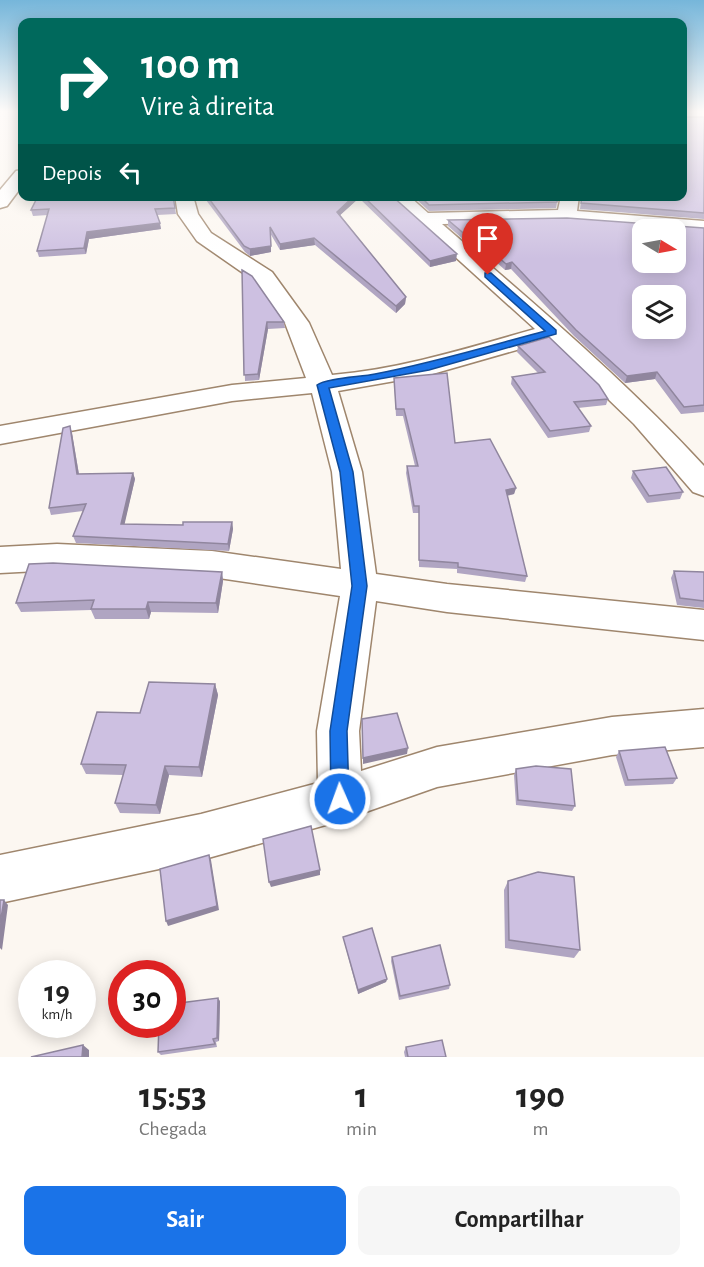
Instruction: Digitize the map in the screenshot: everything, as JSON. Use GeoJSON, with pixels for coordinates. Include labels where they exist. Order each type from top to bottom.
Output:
{"type":"FeatureCollection","features":[{"type":"Feature","properties":{"kind":"street"},"geometry":{"type":"LineString","coordinates":[[0,202],[18,179]]}},
{"type":"Feature","properties":{"kind":"street"},"geometry":{"type":"LineString","coordinates":[[185,201],[188,214],[204,237],[264,277],[297,323],[322,385],[346,472],[360,586],[338,731],[340,799]]}},
{"type":"Feature","properties":{"kind":"street"},"geometry":{"type":"LineString","coordinates":[[403,201],[553,332],[644,418],[704,484]]}},
{"type":"Feature","properties":{"kind":"street"},"geometry":{"type":"LineString","coordinates":[[423,219],[568,206],[704,227]]}},
{"type":"Feature","properties":{"kind":"street"},"geometry":{"type":"LineString","coordinates":[[0,435],[232,393],[358,381],[429,367],[553,332]]}},
{"type":"Feature","properties":{"kind":"street"},"geometry":{"type":"LineString","coordinates":[[0,560],[57,557],[212,564],[447,598],[704,625]]}},
{"type":"Feature","properties":{"kind":"street"},"geometry":{"type":"LineString","coordinates":[[0,879],[201,837],[340,799],[437,767],[612,736],[704,728]]}},
{"type":"Feature","properties":{"kind":"building"},"geometry":{"type":"Polygon","coordinates":[[[687,160],[704,160],[704,213],[581,203],[581,201],[687,201],[687,160]]]}},
{"type":"Feature","properties":{"kind":"building"},"geometry":{"type":"Polygon","coordinates":[[[36,201],[174,201],[175,208],[155,209],[160,223],[87,232],[84,248],[37,251],[49,209],[31,210],[36,201]]]}},
{"type":"Feature","properties":{"kind":"building"},"geometry":{"type":"Polygon","coordinates":[[[211,201],[349,201],[337,212],[406,297],[396,306],[314,238],[280,244],[270,227],[271,246],[250,249],[244,246],[211,201]]]}},
{"type":"Feature","properties":{"kind":"building"},"geometry":{"type":"Polygon","coordinates":[[[368,201],[398,201],[457,254],[430,261],[368,201]]]}},
{"type":"Feature","properties":{"kind":"building"},"geometry":{"type":"Polygon","coordinates":[[[425,201],[557,201],[557,202],[429,205],[425,201]]]}},
{"type":"Feature","properties":{"kind":"building"},"geometry":{"type":"Polygon","coordinates":[[[567,218],[632,223],[632,273],[686,273],[686,227],[704,228],[704,405],[684,407],[657,372],[627,376],[576,330],[512,262],[506,264],[487,247],[481,248],[448,220],[567,218]]]}},
{"type":"Feature","properties":{"kind":"building"},"geometry":{"type":"Polygon","coordinates":[[[242,270],[252,276],[284,322],[267,322],[258,374],[244,375],[242,270]]]}},
{"type":"Feature","properties":{"kind":"building"},"geometry":{"type":"Polygon","coordinates":[[[549,337],[599,385],[608,399],[574,402],[591,426],[550,431],[512,377],[545,372],[518,346],[549,337]]]}},
{"type":"Feature","properties":{"kind":"building"},"geometry":{"type":"Polygon","coordinates":[[[447,373],[455,443],[490,439],[516,488],[506,490],[527,576],[458,567],[458,563],[419,560],[419,506],[414,506],[407,466],[418,466],[404,409],[396,409],[394,378],[447,373]]]}},
{"type":"Feature","properties":{"kind":"building"},"geometry":{"type":"Polygon","coordinates":[[[70,426],[77,474],[133,473],[121,524],[183,525],[183,522],[232,522],[228,544],[73,536],[86,504],[49,508],[63,428],[70,426]]]}},
{"type":"Feature","properties":{"kind":"building"},"geometry":{"type":"Polygon","coordinates":[[[666,467],[683,492],[649,496],[633,471],[666,467]]]}},
{"type":"Feature","properties":{"kind":"building"},"geometry":{"type":"Polygon","coordinates":[[[53,563],[222,572],[216,603],[148,602],[146,609],[91,609],[94,600],[16,603],[29,564],[53,563]]]}},
{"type":"Feature","properties":{"kind":"building"},"geometry":{"type":"Polygon","coordinates":[[[674,571],[704,572],[704,601],[680,598],[674,571]]]}},
{"type":"Feature","properties":{"kind":"building"},"geometry":{"type":"Polygon","coordinates":[[[149,682],[215,684],[199,767],[165,766],[156,805],[115,803],[126,765],[81,764],[97,712],[140,713],[149,682]]]}},
{"type":"Feature","properties":{"kind":"building"},"geometry":{"type":"Polygon","coordinates":[[[397,713],[408,748],[363,758],[362,719],[397,713]]]}},
{"type":"Feature","properties":{"kind":"building"},"geometry":{"type":"Polygon","coordinates":[[[665,747],[677,778],[628,780],[619,751],[665,747]]]}},
{"type":"Feature","properties":{"kind":"building"},"geometry":{"type":"Polygon","coordinates":[[[536,766],[571,769],[575,806],[518,800],[516,769],[536,766]]]}},
{"type":"Feature","properties":{"kind":"building"},"geometry":{"type":"Polygon","coordinates":[[[311,826],[320,870],[269,882],[263,839],[311,826]]]}},
{"type":"Feature","properties":{"kind":"building"},"geometry":{"type":"Polygon","coordinates":[[[209,855],[217,906],[166,921],[160,869],[209,855]]]}},
{"type":"Feature","properties":{"kind":"building"},"geometry":{"type":"Polygon","coordinates":[[[538,872],[574,877],[580,950],[509,940],[508,881],[538,872]]]}},
{"type":"Feature","properties":{"kind":"building"},"geometry":{"type":"Polygon","coordinates":[[[0,900],[4,900],[0,924],[0,900]]]}},
{"type":"Feature","properties":{"kind":"building"},"geometry":{"type":"Polygon","coordinates":[[[372,928],[387,979],[358,990],[343,937],[372,928]]]}},
{"type":"Feature","properties":{"kind":"building"},"geometry":{"type":"Polygon","coordinates":[[[440,945],[450,985],[400,996],[392,957],[440,945]]]}},
{"type":"Feature","properties":{"kind":"building"},"geometry":{"type":"Polygon","coordinates":[[[218,998],[217,1038],[213,1039],[215,1044],[158,1052],[158,1038],[186,1038],[186,1002],[218,998]]]}},
{"type":"Feature","properties":{"kind":"building"},"geometry":{"type":"Polygon","coordinates":[[[442,1040],[446,1057],[408,1057],[406,1047],[442,1040]]]}},
{"type":"Feature","properties":{"kind":"building"},"geometry":{"type":"Polygon","coordinates":[[[83,1045],[82,1057],[31,1057],[83,1045]]]}},
{"type":"Feature","properties":{"kind":"route"},"geometry":{"type":"LineString","coordinates":[[340,799],[338,731],[360,586],[346,472],[327,396],[322,385],[358,381],[429,367],[553,332],[488,275]]}}]}
